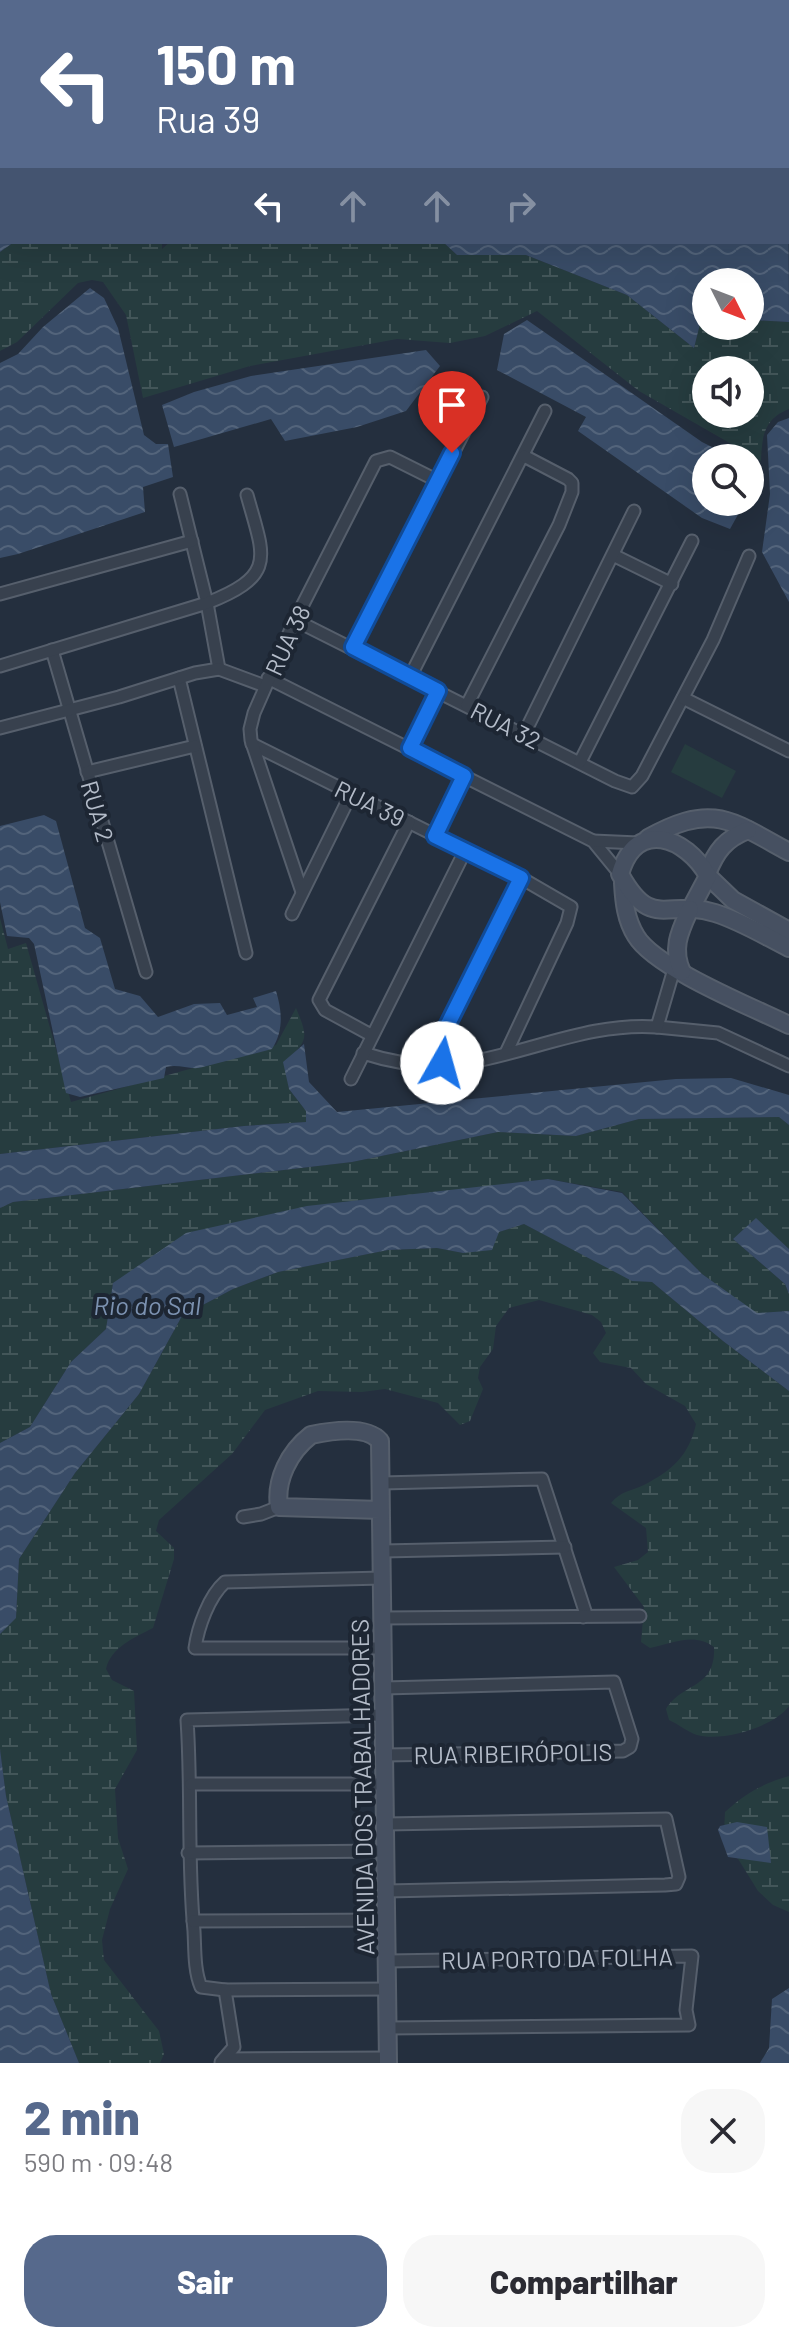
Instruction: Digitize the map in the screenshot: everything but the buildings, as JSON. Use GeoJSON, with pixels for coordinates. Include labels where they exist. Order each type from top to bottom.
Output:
{"type":"FeatureCollection","features":[{"type":"Feature","properties":{"kind":"street"},"geometry":{"type":"LineString","coordinates":[[353,647],[482,397]]}},
{"type":"Feature","properties":{"kind":"street"},"geometry":{"type":"LineString","coordinates":[[410,677],[545,411]]}},
{"type":"Feature","properties":{"kind":"street"},"geometry":{"type":"LineString","coordinates":[[467,705],[572,495],[572,483],[567,478],[524,456]]}},
{"type":"Feature","properties":{"kind":"street","name":"RUA 38"},"geometry":{"type":"LineString","coordinates":[[302,892],[252,744],[251,722],[295,620],[376,461],[390,457],[438,481]]}},
{"type":"Feature","properties":{"kind":"street"},"geometry":{"type":"LineString","coordinates":[[180,494],[207,603],[219,669]]}},
{"type":"Feature","properties":{"kind":"street"},"geometry":{"type":"LineString","coordinates":[[0,666],[225,596],[248,580],[261,563],[262,549],[247,495]]}},
{"type":"Feature","properties":{"kind":"street"},"geometry":{"type":"LineString","coordinates":[[524,734],[634,511]]}},
{"type":"Feature","properties":{"kind":"street"},"geometry":{"type":"LineString","coordinates":[[0,594],[192,541]]}},
{"type":"Feature","properties":{"kind":"street"},"geometry":{"type":"LineString","coordinates":[[580,762],[692,541]]}},
{"type":"Feature","properties":{"kind":"street"},"geometry":{"type":"LineString","coordinates":[[613,555],[672,584]]}},
{"type":"Feature","properties":{"kind":"street"},"geometry":{"type":"LineString","coordinates":[[749,556],[683,698],[789,751]]}},
{"type":"Feature","properties":{"kind":"street","name":"RUA 32"},"geometry":{"type":"LineString","coordinates":[[295,620],[632,787],[639,781],[683,698]]}},
{"type":"Feature","properties":{"kind":"street","name":"RUA 2"},"geometry":{"type":"LineString","coordinates":[[52,650],[146,972]]}},
{"type":"Feature","properties":{"kind":"street"},"geometry":{"type":"LineString","coordinates":[[0,728],[219,669],[266,682],[410,748],[593,841],[621,875],[633,897],[642,904],[665,910],[690,908],[727,917],[789,948]]}},
{"type":"Feature","properties":{"kind":"street"},"geometry":{"type":"LineString","coordinates":[[179,678],[246,953]]}},
{"type":"Feature","properties":{"kind":"street"},"geometry":{"type":"LineString","coordinates":[[410,748],[438,691]]}},
{"type":"Feature","properties":{"kind":"street","name":"RUA 39"},"geometry":{"type":"LineString","coordinates":[[252,744],[521,878],[572,909],[506,1053]]}},
{"type":"Feature","properties":{"kind":"street"},"geometry":{"type":"LineString","coordinates":[[87,772],[195,746]]}},
{"type":"Feature","properties":{"kind":"street"},"geometry":{"type":"LineString","coordinates":[[435,836],[464,776]]}},
{"type":"Feature","properties":{"kind":"street"},"geometry":{"type":"LineString","coordinates":[[292,914],[351,794]]}},
{"type":"Feature","properties":{"kind":"street"},"geometry":{"type":"LineString","coordinates":[[789,851],[748,830],[713,818],[699,817],[683,820],[639,843],[626,858],[621,875],[626,911],[636,936],[650,953],[789,1025]]}},
{"type":"Feature","properties":{"kind":"street"},"geometry":{"type":"LineString","coordinates":[[371,1035],[325,1010],[319,1000],[409,822]]}},
{"type":"Feature","properties":{"kind":"street"},"geometry":{"type":"LineString","coordinates":[[657,1027],[678,970],[675,948],[690,908],[721,846],[748,830]]}},
{"type":"Feature","properties":{"kind":"street"},"geometry":{"type":"LineString","coordinates":[[593,841],[670,841],[688,852],[733,900],[789,931]]}},
{"type":"Feature","properties":{"kind":"street"},"geometry":{"type":"LineString","coordinates":[[351,1079],[465,851]]}},
{"type":"Feature","properties":{"kind":"street"},"geometry":{"type":"LineString","coordinates":[[442,1063],[439,1049],[444,1032],[521,878]]}},
{"type":"Feature","properties":{"kind":"street"},"geometry":{"type":"LineString","coordinates":[[363,1053],[410,1064],[470,1062],[608,1028],[657,1027],[718,1033],[789,1066]]}},
{"type":"Feature","properties":{"kind":"street","name":"AVENIDA DOS TRABALHADORES"},"geometry":{"type":"LineString","coordinates":[[279,1507],[277,1490],[281,1476],[298,1448],[314,1434],[357,1432],[377,1437],[381,1445],[382,1483],[388,2061]]}},
{"type":"Feature","properties":{"kind":"street"},"geometry":{"type":"LineString","coordinates":[[382,1483],[542,1479],[585,1611],[583,1617]]}},
{"type":"Feature","properties":{"kind":"street"},"geometry":{"type":"LineString","coordinates":[[243,1517],[279,1507],[381,1510]]}},
{"type":"Feature","properties":{"kind":"street"},"geometry":{"type":"LineString","coordinates":[[383,1551],[565,1547]]}},
{"type":"Feature","properties":{"kind":"street"},"geometry":{"type":"LineString","coordinates":[[382,1578],[230,1581],[221,1585],[201,1624],[195,1648],[384,1648]]}},
{"type":"Feature","properties":{"kind":"street"},"geometry":{"type":"LineString","coordinates":[[384,1618],[640,1616]]}},
{"type":"Feature","properties":{"kind":"street","name":"RUA RIBEIRÓPOLIS"},"geometry":{"type":"LineString","coordinates":[[384,1688],[614,1682],[632,1739],[630,1747],[623,1751],[385,1755]]}},
{"type":"Feature","properties":{"kind":"street"},"geometry":{"type":"LineString","coordinates":[[384,1715],[187,1720],[191,1784],[188,1853],[201,1987],[225,1990],[388,1989]]}},
{"type":"Feature","properties":{"kind":"street"},"geometry":{"type":"LineString","coordinates":[[191,1784],[385,1784]]}},
{"type":"Feature","properties":{"kind":"street"},"geometry":{"type":"LineString","coordinates":[[386,1824],[666,1819],[679,1877],[676,1884],[646,1886],[387,1891]]}},
{"type":"Feature","properties":{"kind":"street"},"geometry":{"type":"LineString","coordinates":[[188,1853],[386,1851]]}},
{"type":"Feature","properties":{"kind":"street"},"geometry":{"type":"LineString","coordinates":[[193,1921],[387,1920]]}},
{"type":"Feature","properties":{"kind":"street","name":"RUA PORTO DA FOLHA"},"geometry":{"type":"LineString","coordinates":[[388,1961],[692,1956],[686,2010],[689,2025],[389,2028]]}},
{"type":"Feature","properties":{"kind":"street"},"geometry":{"type":"LineString","coordinates":[[222,2061],[234,2047],[225,1990]]}},
{"type":"Feature","properties":{"kind":"street"},"geometry":{"type":"LineString","coordinates":[[222,2061],[388,2061]]}},
{"type":"Feature","properties":{"kind":"green space"},"geometry":{"type":"Polygon","coordinates":[[[11,244],[162,244],[162,249],[168,244],[445,244],[457,255],[526,255],[627,295],[694,348],[696,340],[764,340],[764,321],[789,322],[789,409],[769,424],[762,444],[731,444],[703,428],[764,428],[764,356],[692,356],[692,421],[639,391],[537,311],[485,336],[450,343],[397,339],[250,366],[143,398],[126,315],[103,282],[92,280],[78,283],[17,342],[0,351],[0,252],[11,244]]]}},
{"type":"Feature","properties":{"kind":"green space"},"geometry":{"type":"Polygon","coordinates":[[[685,744],[736,771],[722,798],[671,772],[685,744]]]}},
{"type":"Feature","properties":{"kind":"green space"},"geometry":{"type":"Polygon","coordinates":[[[0,918],[8,949],[26,943],[71,1102],[276,1045],[296,1008],[304,1039],[284,1062],[289,1089],[306,1111],[307,1122],[244,1126],[0,1154],[0,918]]]}},
{"type":"Feature","properties":{"kind":"green space"},"geometry":{"type":"Polygon","coordinates":[[[779,1117],[789,1125],[789,1249],[756,1219],[733,1239],[785,1284],[789,1294],[789,1311],[757,1314],[702,1274],[622,1192],[548,1179],[498,1185],[113,1283],[106,1329],[71,1362],[30,1427],[0,1443],[0,1208],[13,1202],[352,1162],[498,1132],[576,1136],[639,1119],[779,1117]]]}},
{"type":"Feature","properties":{"kind":"green space"},"geometry":{"type":"Polygon","coordinates":[[[524,1224],[632,1280],[652,1282],[789,1391],[789,1706],[782,1714],[760,1726],[720,1736],[697,1735],[669,1720],[666,1709],[673,1700],[710,1671],[714,1647],[691,1639],[650,1648],[641,1642],[644,1607],[614,1567],[638,1560],[648,1552],[646,1528],[611,1503],[671,1467],[684,1453],[696,1424],[685,1406],[646,1384],[631,1368],[600,1362],[593,1353],[606,1333],[601,1322],[592,1315],[539,1300],[509,1308],[496,1326],[493,1349],[480,1367],[478,1378],[483,1389],[470,1421],[460,1425],[438,1403],[385,1389],[318,1391],[265,1410],[232,1454],[159,1520],[156,1531],[174,1548],[174,1559],[153,1628],[118,1649],[106,1669],[112,1680],[134,1691],[137,1750],[115,1789],[118,1838],[128,1869],[110,1909],[102,1940],[104,1960],[159,2031],[164,2054],[160,2063],[79,2063],[51,1994],[6,1796],[0,1749],[0,1634],[16,1617],[19,1559],[75,1473],[139,1394],[182,1316],[233,1289],[278,1272],[388,1250],[437,1248],[463,1253],[499,1232],[524,1224]]]}},
{"type":"Feature","properties":{"kind":"green space"},"geometry":{"type":"Polygon","coordinates":[[[789,1776],[789,1912],[773,1905],[758,1891],[724,1833],[725,1812],[755,1790],[789,1776]]]}},
{"type":"Feature","properties":{"kind":"water"},"geometry":{"type":"Polygon","coordinates":[[[0,244],[11,244],[0,252],[0,244]]]}},
{"type":"Feature","properties":{"kind":"water"},"geometry":{"type":"Polygon","coordinates":[[[445,244],[789,244],[789,322],[764,321],[764,268],[692,268],[694,348],[627,295],[526,255],[457,255],[445,244]]]}},
{"type":"Feature","properties":{"kind":"water"},"geometry":{"type":"Polygon","coordinates":[[[90,288],[104,298],[118,328],[144,435],[156,444],[168,444],[173,477],[143,487],[145,512],[0,558],[0,363],[18,354],[43,327],[90,288]]]}},
{"type":"Feature","properties":{"kind":"water"},"geometry":{"type":"Polygon","coordinates":[[[527,320],[706,444],[692,444],[692,511],[578,431],[586,417],[497,370],[504,334],[527,320]]]}},
{"type":"Feature","properties":{"kind":"water"},"geometry":{"type":"Polygon","coordinates":[[[426,350],[440,366],[406,411],[357,427],[285,441],[271,419],[174,447],[162,405],[194,392],[251,376],[426,350]]]}},
{"type":"Feature","properties":{"kind":"water"},"geometry":{"type":"Polygon","coordinates":[[[789,418],[789,602],[762,552],[770,494],[767,435],[778,422],[789,418]]]}},
{"type":"Feature","properties":{"kind":"water"},"geometry":{"type":"Polygon","coordinates":[[[699,516],[737,516],[730,529],[699,516]]]}},
{"type":"Feature","properties":{"kind":"water"},"geometry":{"type":"Polygon","coordinates":[[[44,815],[56,821],[85,928],[100,938],[115,989],[140,996],[158,1017],[194,1004],[220,1003],[227,1015],[257,1007],[253,998],[276,991],[281,1020],[279,1035],[272,1049],[199,1068],[166,1067],[164,1078],[80,1097],[66,1093],[34,944],[29,938],[7,936],[0,902],[0,826],[44,815]]]}},
{"type":"Feature","properties":{"kind":"water"},"geometry":{"type":"Polygon","coordinates":[[[304,1044],[309,1082],[337,1112],[676,1079],[731,1078],[789,1095],[789,1125],[779,1117],[639,1119],[576,1136],[498,1132],[352,1162],[13,1202],[0,1208],[0,1154],[244,1126],[306,1122],[306,1111],[289,1089],[283,1062],[304,1044]]]}},
{"type":"Feature","properties":{"kind":"water","name":"Rio do Sal"},"geometry":{"type":"Polygon","coordinates":[[[548,1179],[622,1193],[702,1274],[757,1313],[789,1311],[789,1391],[652,1282],[632,1281],[524,1224],[499,1232],[492,1250],[463,1253],[437,1248],[388,1250],[278,1272],[233,1289],[182,1316],[139,1394],[75,1473],[19,1559],[16,1618],[0,1634],[0,1443],[30,1427],[71,1362],[106,1329],[113,1283],[186,1233],[307,1206],[548,1179]]]}},
{"type":"Feature","properties":{"kind":"water"},"geometry":{"type":"Polygon","coordinates":[[[756,1218],[789,1249],[789,1294],[785,1284],[733,1239],[756,1218]]]}},
{"type":"Feature","properties":{"kind":"water"},"geometry":{"type":"Polygon","coordinates":[[[0,1749],[6,1796],[51,1994],[79,2063],[0,2063],[0,1749]]]}},
{"type":"Feature","properties":{"kind":"water"},"geometry":{"type":"Polygon","coordinates":[[[737,1822],[767,1827],[771,1863],[728,1857],[718,1830],[720,1826],[737,1822]]]}},
{"type":"Feature","properties":{"kind":"water"},"geometry":{"type":"Polygon","coordinates":[[[789,1988],[789,2063],[760,2063],[769,2048],[772,1999],[789,1988]]]}},
{"type":"Feature","properties":{"kind":"route"},"geometry":{"type":"LineString","coordinates":[[442,1063],[439,1049],[444,1032],[521,878],[435,836],[464,776],[410,748],[438,691],[353,647],[452,453]]}}]}
